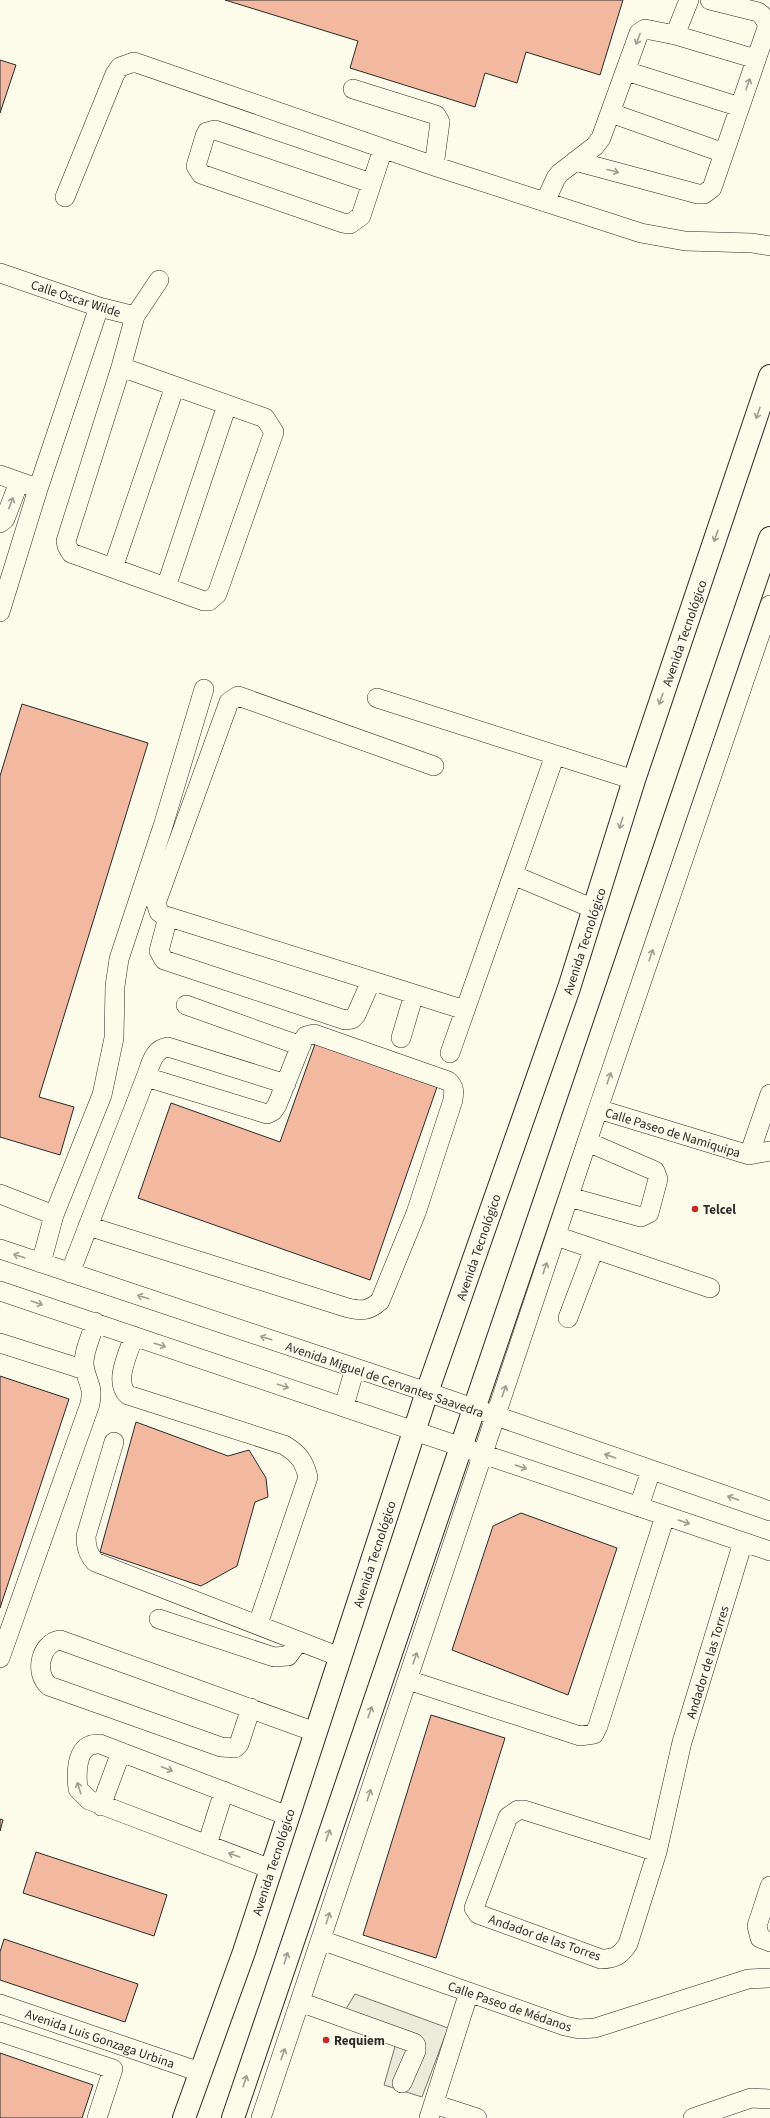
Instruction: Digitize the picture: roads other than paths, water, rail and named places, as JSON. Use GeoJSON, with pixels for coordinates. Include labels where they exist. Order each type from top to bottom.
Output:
{"type":"FeatureCollection","features":[{"type":"Feature","properties":{"kind":"main road","name":"Avenida Tecnológico"},"geometry":{"type":"LineString","coordinates":[[184,2118],[244,1952],[427,1392],[569,988],[634,780],[770,376]]}},
{"type":"Feature","properties":{"kind":"main road"},"geometry":{"type":"LineString","coordinates":[[233,2118],[379,1685],[463,1447],[770,538]]}},
{"type":"Feature","properties":{"kind":"street"},"geometry":{"type":"LineString","coordinates":[[675,35],[689,0]]}},
{"type":"Feature","properties":{"kind":"street"},"geometry":{"type":"LineString","coordinates":[[575,161],[698,194],[704,194],[712,188],[768,25],[767,20],[758,12],[710,0]]}},
{"type":"Feature","properties":{"kind":"street"},"geometry":{"type":"LineString","coordinates":[[545,202],[556,178],[595,146],[601,138],[642,31],[645,29],[675,35],[756,59]]}},
{"type":"Feature","properties":{"kind":"street"},"geometry":{"type":"LineString","coordinates":[[65,198],[115,74],[120,67],[127,63],[134,62],[383,149],[641,233],[662,238],[770,246]]}},
{"type":"Feature","properties":{"kind":"street"},"geometry":{"type":"LineString","coordinates":[[626,71],[740,107]]}},
{"type":"Feature","properties":{"kind":"street"},"geometry":{"type":"LineString","coordinates":[[353,89],[436,115],[440,122],[434,166]]}},
{"type":"Feature","properties":{"kind":"street"},"geometry":{"type":"LineString","coordinates":[[611,113],[724,153]]}},
{"type":"Feature","properties":{"kind":"street"},"geometry":{"type":"LineString","coordinates":[[371,183],[215,130],[208,132],[205,136],[196,166],[200,174],[343,223],[350,224],[360,216],[383,149]]}},
{"type":"Feature","properties":{"kind":"street","name":"Calle Oscar Wilde"},"geometry":{"type":"LineString","coordinates":[[0,273],[99,307],[135,316],[159,280]]}},
{"type":"Feature","properties":{"kind":"street"},"geometry":{"type":"LineString","coordinates":[[0,612],[38,489],[99,307]]}},
{"type":"Feature","properties":{"kind":"street"},"geometry":{"type":"LineString","coordinates":[[122,367],[265,418],[274,432],[217,594],[209,601],[204,601],[71,553],[67,546],[66,541],[122,367],[135,316]]}},
{"type":"Feature","properties":{"kind":"street"},"geometry":{"type":"LineString","coordinates":[[113,568],[175,386]]}},
{"type":"Feature","properties":{"kind":"street"},"geometry":{"type":"LineString","coordinates":[[166,587],[227,405]]}},
{"type":"Feature","properties":{"kind":"street"},"geometry":{"type":"LineString","coordinates":[[0,475],[38,489]]}},
{"type":"Feature","properties":{"kind":"street"},"geometry":{"type":"LineString","coordinates":[[0,522],[5,519],[19,482]]}},
{"type":"Feature","properties":{"kind":"street"},"geometry":{"type":"LineString","coordinates":[[261,2118],[484,1455],[598,1109],[770,605]]}},
{"type":"Feature","properties":{"kind":"street"},"geometry":{"type":"LineString","coordinates":[[41,1263],[54,1215],[102,1095],[111,1061],[114,1038],[115,986],[119,959],[163,826],[204,688]]}},
{"type":"Feature","properties":{"kind":"street"},"geometry":{"type":"LineString","coordinates":[[434,766],[238,696],[229,702],[156,903],[159,912],[168,917],[465,1010]]}},
{"type":"Feature","properties":{"kind":"street"},"geometry":{"type":"LineString","coordinates":[[377,698],[634,780]]}},
{"type":"Feature","properties":{"kind":"street"},"geometry":{"type":"LineString","coordinates":[[450,1053],[555,755]]}},
{"type":"Feature","properties":{"kind":"street"},"geometry":{"type":"LineString","coordinates":[[513,876],[594,909]]}},
{"type":"Feature","properties":{"kind":"street"},"geometry":{"type":"LineString","coordinates":[[168,917],[159,951],[164,960],[345,1020],[349,1020],[356,1015],[371,981]]}},
{"type":"Feature","properties":{"kind":"street"},"geometry":{"type":"LineString","coordinates":[[400,1038],[414,994]]}},
{"type":"Feature","properties":{"kind":"street"},"geometry":{"type":"LineString","coordinates":[[186,1005],[301,1046]]}},
{"type":"Feature","properties":{"kind":"street"},"geometry":{"type":"LineString","coordinates":[[88,1226],[348,1308],[362,1311],[372,1308],[380,1301],[416,1213],[430,1175],[455,1091],[453,1085],[448,1081],[317,1035],[306,1036],[277,1105],[273,1111],[267,1114],[146,1076]]}},
{"type":"Feature","properties":{"kind":"street"},"geometry":{"type":"LineString","coordinates":[[70,1273],[155,1053],[158,1050],[168,1047],[286,1084]]}},
{"type":"Feature","properties":{"kind":"street"},"geometry":{"type":"LineString","coordinates":[[749,1155],[770,1094]]}},
{"type":"Feature","properties":{"kind":"street","name":"Calle Paseo de Namiquipa"},"geometry":{"type":"LineString","coordinates":[[598,1109],[749,1155],[770,1151]]}},
{"type":"Feature","properties":{"kind":"street"},"geometry":{"type":"LineString","coordinates":[[569,1197],[640,1217],[649,1213],[658,1179],[655,1171],[588,1142]]}},
{"type":"Feature","properties":{"kind":"street"},"geometry":{"type":"LineString","coordinates":[[0,1194],[54,1215]]}},
{"type":"Feature","properties":{"kind":"street"},"geometry":{"type":"LineString","coordinates":[[556,1236],[710,1288]]}},
{"type":"Feature","properties":{"kind":"street","name":"Avenida Miguel de Cervantes Saavedra"},"geometry":{"type":"LineString","coordinates":[[0,1249],[427,1392],[475,1410],[770,1511]]}},
{"type":"Feature","properties":{"kind":"street"},"geometry":{"type":"LineString","coordinates":[[568,1318],[594,1249]]}},
{"type":"Feature","properties":{"kind":"street"},"geometry":{"type":"LineString","coordinates":[[0,1290],[344,1406],[415,1432],[770,1551]]}},
{"type":"Feature","properties":{"kind":"street"},"geometry":{"type":"LineString","coordinates":[[0,1658],[90,1404],[92,1393],[91,1384],[85,1370],[85,1360],[95,1322]]}},
{"type":"Feature","properties":{"kind":"street"},"geometry":{"type":"LineString","coordinates":[[134,1336],[120,1381],[122,1390],[128,1395],[284,1445],[297,1452],[305,1464],[308,1477],[258,1624]]}},
{"type":"Feature","properties":{"kind":"street"},"geometry":{"type":"LineString","coordinates":[[0,1344],[85,1370]]}},
{"type":"Feature","properties":{"kind":"street"},"geometry":{"type":"LineString","coordinates":[[344,1406],[355,1368]]}},
{"type":"Feature","properties":{"kind":"street"},"geometry":{"type":"LineString","coordinates":[[114,1442],[86,1536],[86,1546],[90,1555],[100,1564],[340,1657]]}},
{"type":"Feature","properties":{"kind":"street"},"geometry":{"type":"LineString","coordinates":[[639,1507],[651,1470]]}},
{"type":"Feature","properties":{"kind":"street"},"geometry":{"type":"LineString","coordinates":[[408,1680],[580,1736],[594,1734],[598,1726],[665,1516]]}},
{"type":"Feature","properties":{"kind":"street","name":"Andador de las Torres"},"geometry":{"type":"LineString","coordinates":[[657,1852],[524,1810],[518,1810],[508,1817],[474,1908],[478,1914],[601,1959],[612,1959],[619,1955],[628,1944],[657,1852],[682,1742],[743,1542]]}},
{"type":"Feature","properties":{"kind":"street"},"geometry":{"type":"LineString","coordinates":[[159,1619],[274,1657],[288,1656],[299,1641]]}},
{"type":"Feature","properties":{"kind":"street"},"geometry":{"type":"LineString","coordinates":[[251,1708],[239,1744],[235,1748],[221,1747],[49,1686],[42,1679],[40,1671],[44,1650],[54,1641],[60,1640],[251,1708],[315,1732]]}},
{"type":"Feature","properties":{"kind":"street"},"geometry":{"type":"LineString","coordinates":[[271,1869],[101,1806],[89,1800],[78,1789],[78,1767],[81,1754],[85,1748],[95,1744],[121,1752],[288,1816]]}},
{"type":"Feature","properties":{"kind":"street"},"geometry":{"type":"LineString","coordinates":[[101,1806],[121,1752]]}},
{"type":"Feature","properties":{"kind":"street"},"geometry":{"type":"LineString","coordinates":[[207,1846],[224,1791]]}},
{"type":"Feature","properties":{"kind":"street"},"geometry":{"type":"LineString","coordinates":[[770,1886],[757,1926],[760,1938],[770,1942]]}},
{"type":"Feature","properties":{"kind":"street","name":"Calle Paseo de Médanos"},"geometry":{"type":"LineString","coordinates":[[321,1940],[565,2026],[579,2029],[595,2028],[748,1979],[770,1978]]}},
{"type":"Feature","properties":{"kind":"street"},"geometry":{"type":"LineString","coordinates":[[469,1992],[431,2111],[477,2118]]}},
{"type":"Feature","properties":{"kind":"street"},"geometry":{"type":"LineString","coordinates":[[300,2002],[414,2043],[416,2045],[416,2051],[402,2083]]}},
{"type":"Feature","properties":{"kind":"street","name":"Avenida Luis Gonzaga Urbina"},"geometry":{"type":"LineString","coordinates":[[0,2004],[200,2072]]}},
{"type":"Feature","properties":{"kind":"street"},"geometry":{"type":"LineString","coordinates":[[0,2032],[113,2069],[97,2118]]}},
{"type":"Feature","properties":{"kind":"street"},"geometry":{"type":"LineString","coordinates":[[693,2118],[726,2105],[751,2098],[770,2099]]}},
{"type":"Feature","properties":{"kind":"place","name":"Telcel"},"geometry":{"type":"Point","coordinates":[695,1209]}},
{"type":"Feature","properties":{"kind":"place","name":"Requiem"},"geometry":{"type":"Point","coordinates":[326,2040]}}]}
